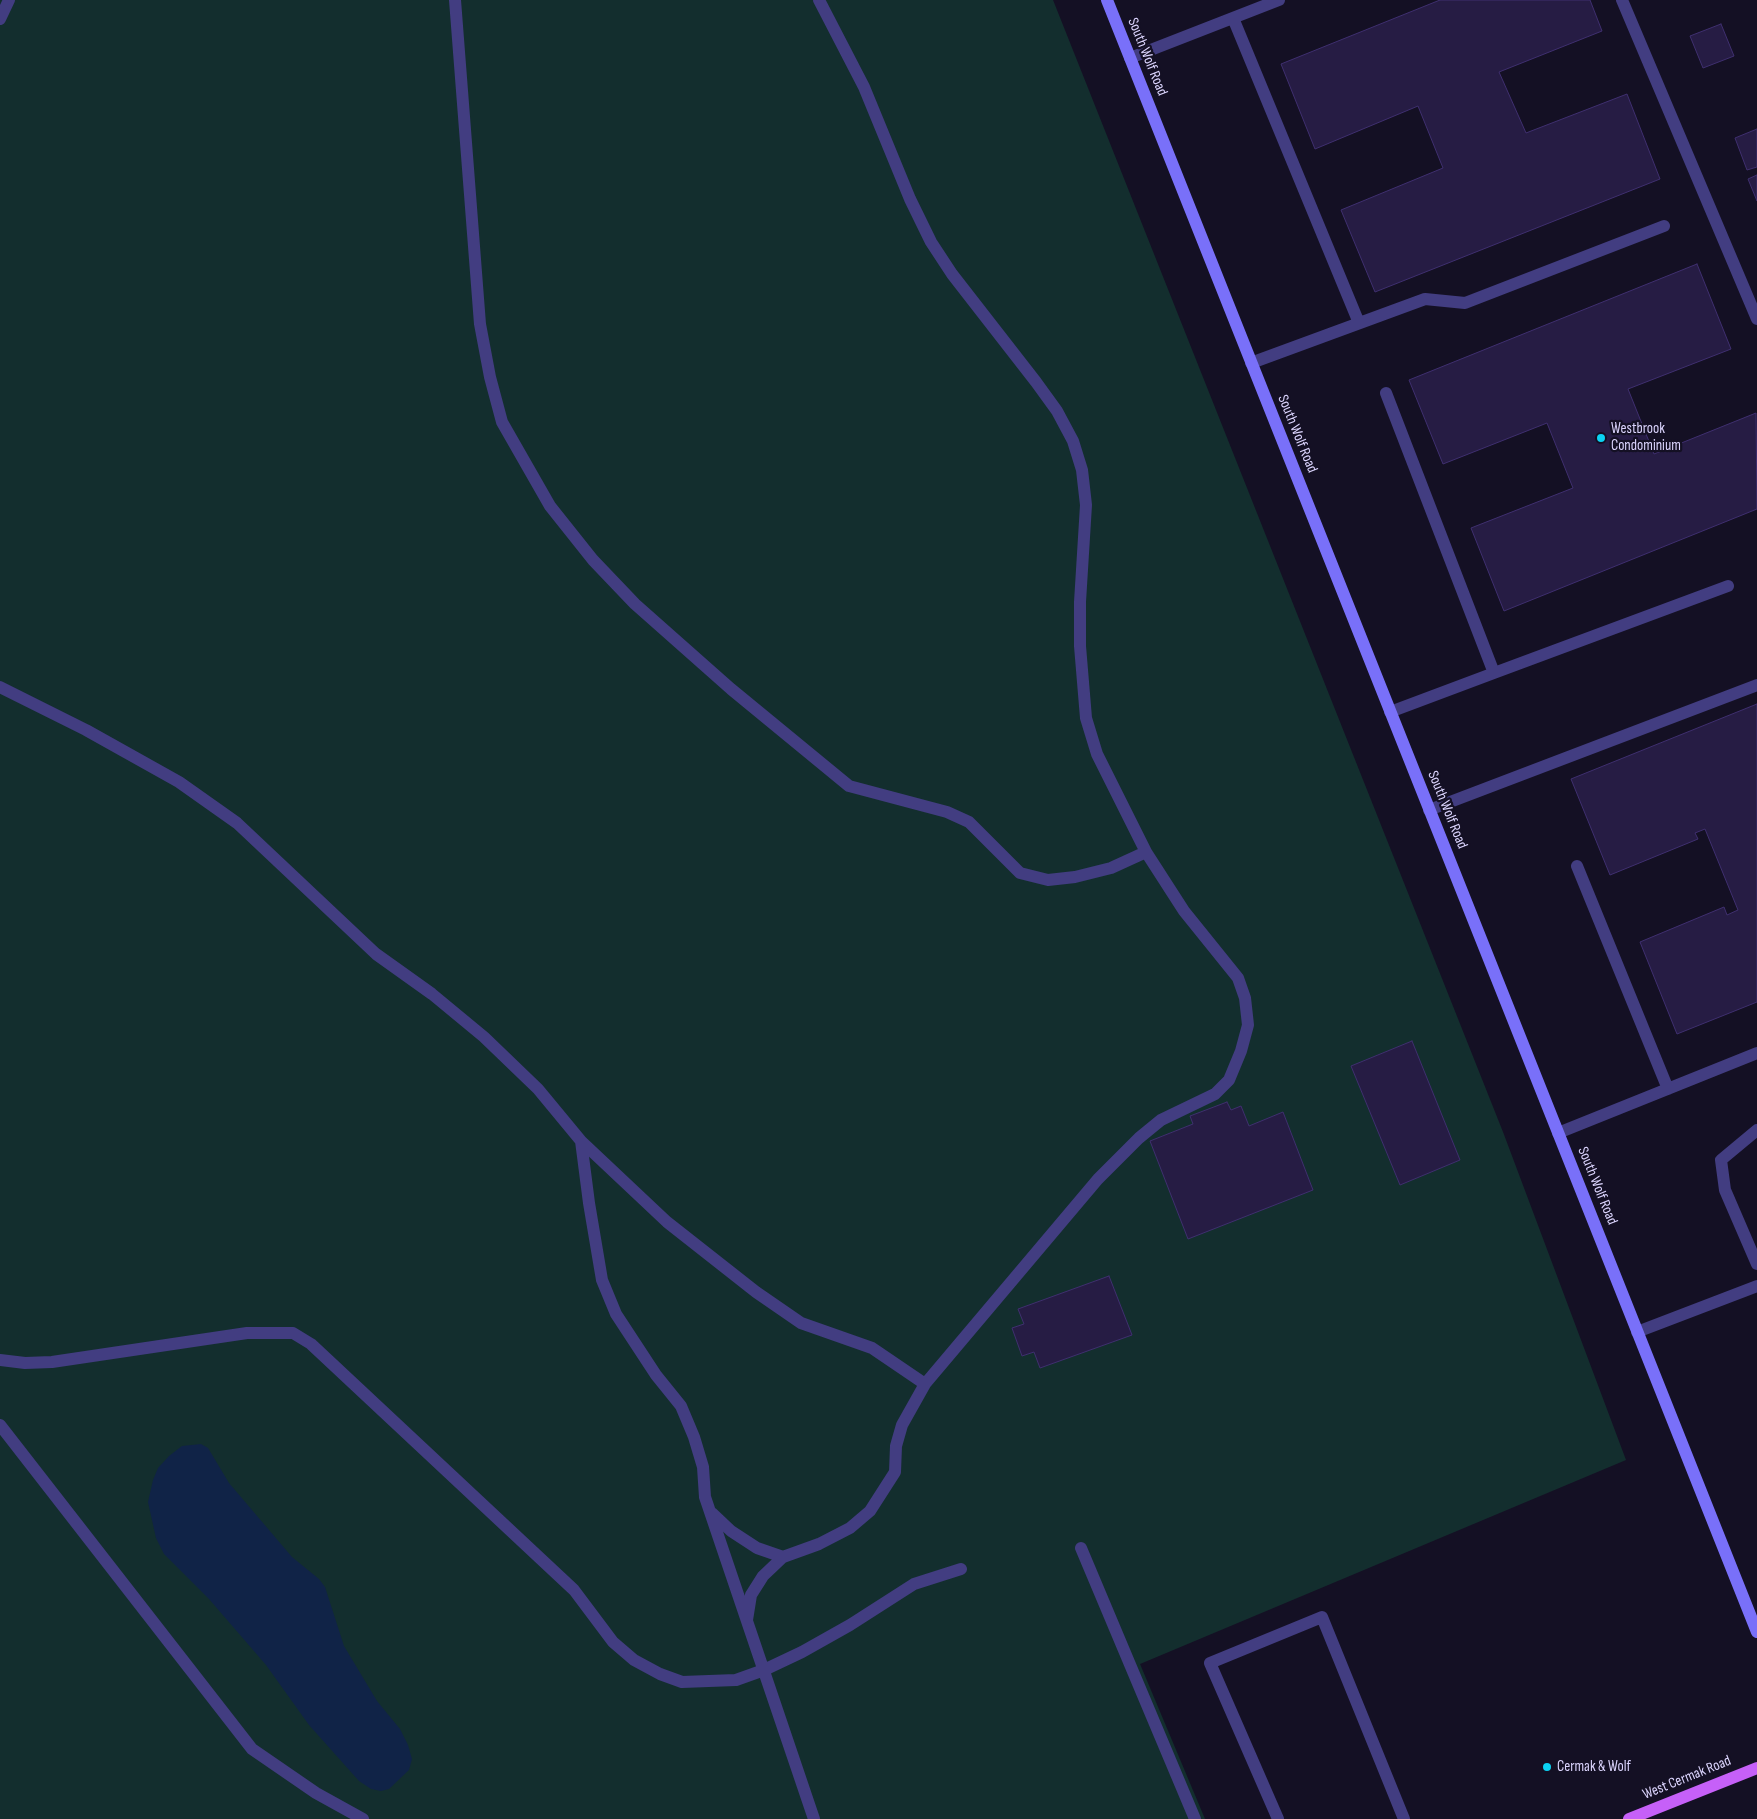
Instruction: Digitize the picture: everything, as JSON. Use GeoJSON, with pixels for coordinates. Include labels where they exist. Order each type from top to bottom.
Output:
{"type":"FeatureCollection","features":[{"type":"Feature","properties":{"kind":"main road","name":"South Wolf Road"},"geometry":{"type":"LineString","coordinates":[[1107,0],[1757,1632]]}},
{"type":"Feature","properties":{"kind":"main road","name":"West Cermak Road"},"geometry":{"type":"LineString","coordinates":[[1629,1819],[1757,1768]]}},
{"type":"Feature","properties":{"kind":"lane"},"geometry":{"type":"LineString","coordinates":[[0,19],[9,0]]}},
{"type":"Feature","properties":{"kind":"lane"},"geometry":{"type":"LineString","coordinates":[[455,0],[480,324],[486,360],[502,422],[550,506],[593,560],[635,604],[731,689],[849,786],[947,812],[968,822],[1020,873],[1048,880],[1075,878],[1111,868],[1146,852]]}},
{"type":"Feature","properties":{"kind":"lane"},"geometry":{"type":"LineString","coordinates":[[747,1620],[751,1594],[763,1576],[783,1556],[819,1544],[850,1528],[870,1511],[895,1472],[896,1446],[902,1425],[925,1384],[1098,1179],[1161,1120],[1215,1094],[1229,1080],[1248,1025],[1245,998],[1238,978],[1184,911],[1146,852],[1097,754],[1086,718],[1080,646],[1080,602],[1086,505],[1082,470],[1073,442],[1057,411],[952,274],[931,242],[910,199],[864,87],[819,0]]}},
{"type":"Feature","properties":{"kind":"lane"},"geometry":{"type":"LineString","coordinates":[[1130,58],[1279,0]]}},
{"type":"Feature","properties":{"kind":"lane"},"geometry":{"type":"LineString","coordinates":[[1622,0],[1757,319]]}},
{"type":"Feature","properties":{"kind":"lane"},"geometry":{"type":"LineString","coordinates":[[1233,18],[1359,323]]}},
{"type":"Feature","properties":{"kind":"lane"},"geometry":{"type":"LineString","coordinates":[[1251,362],[1425,299],[1466,303],[1664,226]]}},
{"type":"Feature","properties":{"kind":"lane"},"geometry":{"type":"LineString","coordinates":[[1386,393],[1494,673]]}},
{"type":"Feature","properties":{"kind":"lane"},"geometry":{"type":"LineString","coordinates":[[1390,712],[1728,586]]}},
{"type":"Feature","properties":{"kind":"lane"},"geometry":{"type":"LineString","coordinates":[[1429,810],[1757,685]]}},
{"type":"Feature","properties":{"kind":"lane"},"geometry":{"type":"LineString","coordinates":[[0,687],[86,730],[179,782],[237,823],[376,954],[432,994],[484,1037],[538,1089],[581,1141],[667,1222],[756,1292],[801,1323],[872,1348],[925,1384]]}},
{"type":"Feature","properties":{"kind":"lane"},"geometry":{"type":"LineString","coordinates":[[1577,866],[1668,1089]]}},
{"type":"Feature","properties":{"kind":"lane"},"geometry":{"type":"LineString","coordinates":[[1558,1133],[1757,1053]]}},
{"type":"Feature","properties":{"kind":"lane"},"geometry":{"type":"LineString","coordinates":[[1757,1130],[1721,1160],[1725,1190],[1757,1264]]}},
{"type":"Feature","properties":{"kind":"lane"},"geometry":{"type":"LineString","coordinates":[[581,1141],[602,1280],[616,1314],[656,1375],[681,1406],[703,1468],[705,1497],[814,1819]]}},
{"type":"Feature","properties":{"kind":"lane"},"geometry":{"type":"LineString","coordinates":[[1637,1332],[1757,1286]]}},
{"type":"Feature","properties":{"kind":"lane"},"geometry":{"type":"LineString","coordinates":[[0,1360],[25,1363],[52,1362],[247,1333],[293,1332],[311,1344],[574,1590],[613,1642],[634,1660],[660,1674],[682,1682],[736,1680],[764,1670],[850,1626],[914,1584],[961,1569]]}},
{"type":"Feature","properties":{"kind":"lane"},"geometry":{"type":"LineString","coordinates":[[0,1426],[252,1749],[316,1793],[362,1819]]}},
{"type":"Feature","properties":{"kind":"lane"},"geometry":{"type":"LineString","coordinates":[[709,1509],[731,1531],[751,1544],[783,1556]]}},
{"type":"Feature","properties":{"kind":"lane"},"geometry":{"type":"LineString","coordinates":[[1081,1548],[1194,1819]]}},
{"type":"Feature","properties":{"kind":"lane"},"geometry":{"type":"LineString","coordinates":[[1278,1819],[1210,1663],[1322,1617],[1404,1819]]}},
{"type":"Feature","properties":{"kind":"green space"},"geometry":{"type":"Polygon","coordinates":[[[0,0],[1053,0],[1503,1132],[1626,1460],[1140,1664],[1205,1819],[0,1819],[0,0]]]}},
{"type":"Feature","properties":{"kind":"water"},"geometry":{"type":"Polygon","coordinates":[[[201,1444],[208,1448],[229,1483],[292,1557],[319,1579],[325,1587],[344,1646],[377,1701],[400,1729],[408,1745],[412,1759],[409,1770],[389,1789],[381,1791],[371,1789],[359,1781],[309,1725],[266,1665],[209,1599],[164,1554],[156,1538],[148,1502],[153,1480],[158,1468],[182,1446],[201,1444]]]}},
{"type":"Feature","properties":{"kind":"building"},"geometry":{"type":"Polygon","coordinates":[[[1440,0],[1590,0],[1602,31],[1499,72],[1526,133],[1627,94],[1660,179],[1375,292],[1341,210],[1443,168],[1418,106],[1315,149],[1281,64],[1440,0]]]}},
{"type":"Feature","properties":{"kind":"building"},"geometry":{"type":"Polygon","coordinates":[[[1721,24],[1734,56],[1703,68],[1690,36],[1721,24]]]}},
{"type":"Feature","properties":{"kind":"building"},"geometry":{"type":"Polygon","coordinates":[[[1757,129],[1757,167],[1747,170],[1735,138],[1757,129]]]}},
{"type":"Feature","properties":{"kind":"building"},"geometry":{"type":"Polygon","coordinates":[[[1757,175],[1757,201],[1748,179],[1757,175]]]}},
{"type":"Feature","properties":{"kind":"building","name":"Westbrook Condominium"},"geometry":{"type":"Polygon","coordinates":[[[1697,264],[1731,349],[1628,389],[1654,454],[1756,413],[1757,509],[1504,611],[1471,528],[1573,488],[1547,423],[1443,464],[1409,380],[1697,264]]]}},
{"type":"Feature","properties":{"kind":"building"},"geometry":{"type":"Polygon","coordinates":[[[1757,704],[1757,1002],[1677,1034],[1640,942],[1724,907],[1727,915],[1738,910],[1705,829],[1695,833],[1698,839],[1610,875],[1571,779],[1757,704]]]}},
{"type":"Feature","properties":{"kind":"building"},"geometry":{"type":"Polygon","coordinates":[[[1412,1041],[1460,1160],[1400,1185],[1351,1066],[1412,1041]]]}},
{"type":"Feature","properties":{"kind":"building"},"geometry":{"type":"Polygon","coordinates":[[[1227,1102],[1231,1110],[1241,1106],[1249,1126],[1283,1112],[1313,1190],[1188,1239],[1150,1141],[1193,1124],[1190,1116],[1227,1102]]]}},
{"type":"Feature","properties":{"kind":"building"},"geometry":{"type":"Polygon","coordinates":[[[1109,1276],[1132,1335],[1040,1368],[1034,1352],[1022,1356],[1012,1328],[1024,1324],[1018,1309],[1109,1276]]]}},
{"type":"Feature","properties":{"kind":"place","name":"Westbrook Condominium"},"geometry":{"type":"Point","coordinates":[1601,438]}},
{"type":"Feature","properties":{"kind":"place","name":"Cermak & Wolf"},"geometry":{"type":"Point","coordinates":[1547,1767]}}]}
